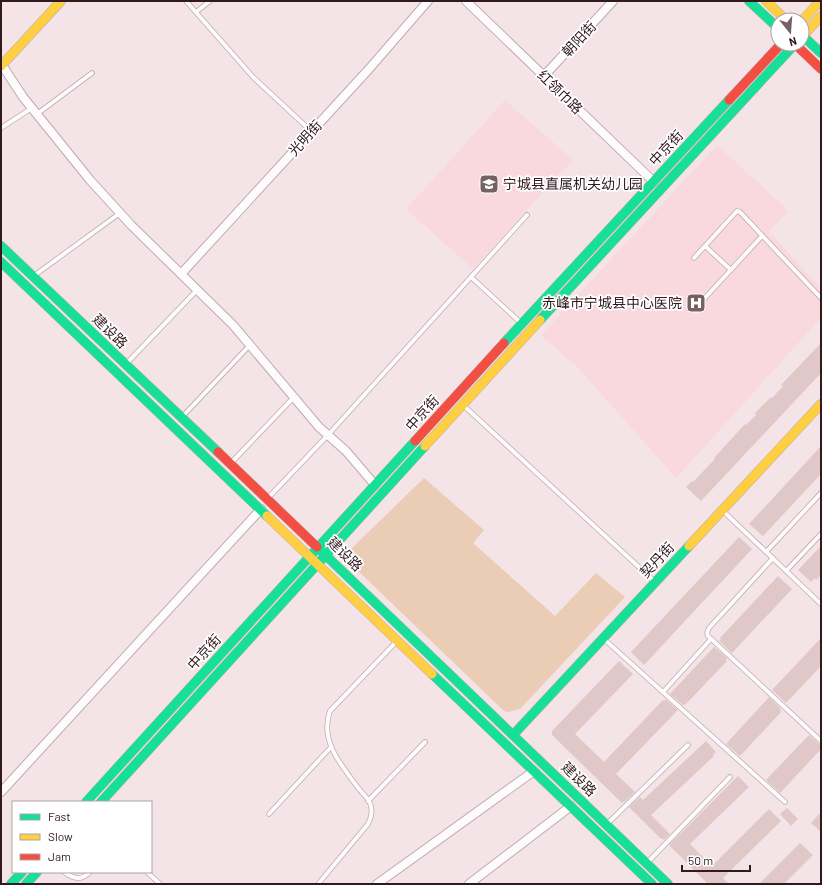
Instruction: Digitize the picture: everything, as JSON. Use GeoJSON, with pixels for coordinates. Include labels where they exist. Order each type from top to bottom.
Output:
{"type":"FeatureCollection","features":[{"type":"Feature","properties":{"kind":"main road"},"geometry":{"type":"LineString","coordinates":[[2,65],[61,1]]}},
{"type":"Feature","properties":{"kind":"main road"},"geometry":{"type":"LineString","coordinates":[[749,1],[770,21]]}},
{"type":"Feature","properties":{"kind":"main road"},"geometry":{"type":"LineString","coordinates":[[766,1],[778,12]]}},
{"type":"Feature","properties":{"kind":"main road"},"geometry":{"type":"LineString","coordinates":[[810,12],[820,1]]}},
{"type":"Feature","properties":{"kind":"main road"},"geometry":{"type":"LineString","coordinates":[[810,28],[821,16]]}},
{"type":"Feature","properties":{"kind":"main road"},"geometry":{"type":"LineString","coordinates":[[810,43],[821,53]]}},
{"type":"Feature","properties":{"kind":"main road","name":"中京街"},"geometry":{"type":"LineString","coordinates":[[87,801],[522,324],[774,52]]}},
{"type":"Feature","properties":{"kind":"main road","name":"中京街"},"geometry":{"type":"LineString","coordinates":[[102,801],[788,52]]}},
{"type":"Feature","properties":{"kind":"main road"},"geometry":{"type":"LineString","coordinates":[[803,52],[821,69]]}},
{"type":"Feature","properties":{"kind":"main road","name":"建设路"},"geometry":{"type":"LineString","coordinates":[[1,246],[326,555],[668,884]]}},
{"type":"Feature","properties":{"kind":"main road","name":"建设路"},"geometry":{"type":"LineString","coordinates":[[1,262],[652,884]]}},
{"type":"Feature","properties":{"kind":"main road","name":"契丹街"},"geometry":{"type":"LineString","coordinates":[[513,735],[821,404]]}},
{"type":"Feature","properties":{"kind":"main road"},"geometry":{"type":"LineString","coordinates":[[11,884],[21,873]]}},
{"type":"Feature","properties":{"kind":"main road"},"geometry":{"type":"LineString","coordinates":[[26,884],[36,873]]}},
{"type":"Feature","properties":{"kind":"street","name":"光明街"},"geometry":{"type":"LineString","coordinates":[[181,274],[369,68],[428,1]]}},
{"type":"Feature","properties":{"kind":"street","name":"红领巾路"},"geometry":{"type":"LineString","coordinates":[[466,1],[654,182]]}},
{"type":"Feature","properties":{"kind":"street","name":"朝阳街"},"geometry":{"type":"LineString","coordinates":[[544,76],[613,1]]}},
{"type":"Feature","properties":{"kind":"street"},"geometry":{"type":"LineString","coordinates":[[2,65],[23,97],[90,180],[131,225],[233,326],[319,427],[346,450],[375,485]]}},
{"type":"Feature","properties":{"kind":"street"},"geometry":{"type":"LineString","coordinates":[[1,792],[261,509]]}},
{"type":"Feature","properties":{"kind":"street"},"geometry":{"type":"LineString","coordinates":[[377,884],[534,771]]}},
{"type":"Feature","properties":{"kind":"street"},"geometry":{"type":"LineString","coordinates":[[469,884],[571,806]]}},
{"type":"Feature","properties":{"kind":"lane"},"geometry":{"type":"LineString","coordinates":[[186,1],[253,76],[311,132]]}},
{"type":"Feature","properties":{"kind":"lane"},"geometry":{"type":"LineString","coordinates":[[196,12],[210,1]]}},
{"type":"Feature","properties":{"kind":"lane"},"geometry":{"type":"LineString","coordinates":[[1,128],[34,111],[92,73]]}},
{"type":"Feature","properties":{"kind":"lane"},"geometry":{"type":"LineString","coordinates":[[694,258],[737,211],[740,212],[821,298]]}},
{"type":"Feature","properties":{"kind":"lane"},"geometry":{"type":"LineString","coordinates":[[33,277],[120,213]]}},
{"type":"Feature","properties":{"kind":"lane"},"geometry":{"type":"LineString","coordinates":[[267,499],[328,435],[527,215]]}},
{"type":"Feature","properties":{"kind":"lane"},"geometry":{"type":"LineString","coordinates":[[704,298],[762,236]]}},
{"type":"Feature","properties":{"kind":"lane"},"geometry":{"type":"LineString","coordinates":[[705,246],[730,270]]}},
{"type":"Feature","properties":{"kind":"lane"},"geometry":{"type":"LineString","coordinates":[[471,277],[522,324]]}},
{"type":"Feature","properties":{"kind":"lane"},"geometry":{"type":"LineString","coordinates":[[125,365],[197,289]]}},
{"type":"Feature","properties":{"kind":"lane"},"geometry":{"type":"LineString","coordinates":[[181,418],[250,345]]}},
{"type":"Feature","properties":{"kind":"lane"},"geometry":{"type":"LineString","coordinates":[[230,464],[294,397]]}},
{"type":"Feature","properties":{"kind":"lane"},"geometry":{"type":"LineString","coordinates":[[463,405],[656,582]]}},
{"type":"Feature","properties":{"kind":"lane"},"geometry":{"type":"LineString","coordinates":[[766,552],[821,493]]}},
{"type":"Feature","properties":{"kind":"lane"},"geometry":{"type":"LineString","coordinates":[[722,510],[821,604]]}},
{"type":"Feature","properties":{"kind":"lane"},"geometry":{"type":"LineString","coordinates":[[786,571],[821,534]]}},
{"type":"Feature","properties":{"kind":"lane"},"geometry":{"type":"LineString","coordinates":[[773,558],[707,630],[707,635],[821,740]]}},
{"type":"Feature","properties":{"kind":"lane"},"geometry":{"type":"LineString","coordinates":[[603,638],[785,802]]}},
{"type":"Feature","properties":{"kind":"lane"},"geometry":{"type":"LineString","coordinates":[[663,692],[711,639]]}},
{"type":"Feature","properties":{"kind":"lane"},"geometry":{"type":"LineString","coordinates":[[319,883],[368,824],[371,815],[370,803],[348,774],[331,747],[327,736],[327,719],[330,711],[397,640]]}},
{"type":"Feature","properties":{"kind":"lane"},"geometry":{"type":"LineString","coordinates":[[368,801],[425,742]]}},
{"type":"Feature","properties":{"kind":"lane"},"geometry":{"type":"LineString","coordinates":[[606,825],[688,744]]}},
{"type":"Feature","properties":{"kind":"lane"},"geometry":{"type":"LineString","coordinates":[[269,814],[331,747]]}},
{"type":"Feature","properties":{"kind":"lane"},"geometry":{"type":"LineString","coordinates":[[646,863],[730,777]]}},
{"type":"Feature","properties":{"kind":"lane"},"geometry":{"type":"LineString","coordinates":[[65,873],[72,878],[84,877],[89,873]]}},
{"type":"Feature","properties":{"kind":"lane"},"geometry":{"type":"LineString","coordinates":[[148,873],[160,884]]}},
{"type":"Feature","properties":{"kind":"shaded area","name":"宁城县直属机关幼儿园"},"geometry":{"type":"Polygon","coordinates":[[[505,100],[573,160],[473,269],[406,209],[505,100]]]}},
{"type":"Feature","properties":{"kind":"shaded area","name":"赤峰市宁城县中心医院"},"geometry":{"type":"Polygon","coordinates":[[[717,145],[789,211],[769,232],[821,288],[821,318],[676,478],[579,369],[541,335],[717,145]]]}},
{"type":"Feature","properties":{"kind":"shaded area"},"geometry":{"type":"Polygon","coordinates":[[[424,478],[484,530],[473,543],[555,616],[596,573],[625,597],[520,709],[508,712],[504,711],[353,566],[351,549],[424,478]]]}},
{"type":"Feature","properties":{"kind":"building"},"geometry":{"type":"Polygon","coordinates":[[[821,343],[821,373],[701,501],[686,487],[692,481],[693,482],[715,459],[714,458],[745,424],[746,425],[756,415],[755,413],[771,397],[772,398],[783,386],[781,385],[821,343]]]}},
{"type":"Feature","properties":{"kind":"building"},"geometry":{"type":"Polygon","coordinates":[[[821,446],[821,474],[763,536],[749,524],[821,446]]]}},
{"type":"Feature","properties":{"kind":"building"},"geometry":{"type":"Polygon","coordinates":[[[739,537],[752,549],[644,665],[631,652],[739,537]]]}},
{"type":"Feature","properties":{"kind":"building"},"geometry":{"type":"Polygon","coordinates":[[[821,546],[821,575],[816,580],[815,578],[811,582],[798,570],[821,546]]]}},
{"type":"Feature","properties":{"kind":"building"},"geometry":{"type":"Polygon","coordinates":[[[778,576],[792,589],[732,653],[719,641],[721,639],[720,638],[778,576]]]}},
{"type":"Feature","properties":{"kind":"building"},"geometry":{"type":"Polygon","coordinates":[[[821,638],[821,666],[786,703],[772,690],[821,638]]]}},
{"type":"Feature","properties":{"kind":"building"},"geometry":{"type":"Polygon","coordinates":[[[714,647],[727,658],[727,661],[685,705],[683,705],[670,694],[714,647]]]}},
{"type":"Feature","properties":{"kind":"building"},"geometry":{"type":"Polygon","coordinates":[[[619,661],[633,674],[575,734],[604,762],[663,700],[664,701],[665,699],[678,710],[616,774],[635,792],[622,803],[552,735],[552,731],[619,661]]]}},
{"type":"Feature","properties":{"kind":"building"},"geometry":{"type":"Polygon","coordinates":[[[769,697],[781,709],[781,712],[740,756],[726,744],[769,697]]]}},
{"type":"Feature","properties":{"kind":"building"},"geometry":{"type":"Polygon","coordinates":[[[809,735],[821,744],[821,749],[780,793],[766,780],[809,735]]]}},
{"type":"Feature","properties":{"kind":"building"},"geometry":{"type":"Polygon","coordinates":[[[706,741],[716,752],[713,755],[714,756],[651,815],[670,834],[664,840],[662,838],[661,839],[629,807],[640,797],[643,800],[706,741]]]}},
{"type":"Feature","properties":{"kind":"building"},"geometry":{"type":"Polygon","coordinates":[[[738,776],[749,787],[690,844],[712,866],[769,809],[781,821],[723,878],[729,884],[708,884],[669,845],[738,776]]]}},
{"type":"Feature","properties":{"kind":"building"},"geometry":{"type":"Polygon","coordinates":[[[787,808],[798,819],[791,826],[780,814],[787,808]]]}},
{"type":"Feature","properties":{"kind":"building"},"geometry":{"type":"Polygon","coordinates":[[[821,812],[821,832],[811,823],[821,812]]]}},
{"type":"Feature","properties":{"kind":"building"},"geometry":{"type":"Polygon","coordinates":[[[800,843],[813,855],[784,884],[759,884],[800,843]]]}},
{"type":"Feature","properties":{"kind":"traffic: fast"},"geometry":{"type":"LineString","coordinates":[[749,1],[770,21]]}},
{"type":"Feature","properties":{"kind":"traffic: fast"},"geometry":{"type":"LineString","coordinates":[[810,43],[821,53]]}},
{"type":"Feature","properties":{"kind":"traffic: fast"},"geometry":{"type":"LineString","coordinates":[[540,320],[788,52]]}},
{"type":"Feature","properties":{"kind":"traffic: fast"},"geometry":{"type":"LineString","coordinates":[[504,343],[729,100]]}},
{"type":"Feature","properties":{"kind":"traffic: fast"},"geometry":{"type":"LineString","coordinates":[[1,246],[218,452]]}},
{"type":"Feature","properties":{"kind":"traffic: fast"},"geometry":{"type":"LineString","coordinates":[[1,262],[267,516]]}},
{"type":"Feature","properties":{"kind":"traffic: fast"},"geometry":{"type":"LineString","coordinates":[[87,801],[415,441]]}},
{"type":"Feature","properties":{"kind":"traffic: fast"},"geometry":{"type":"LineString","coordinates":[[102,801],[425,446]]}},
{"type":"Feature","properties":{"kind":"traffic: fast"},"geometry":{"type":"LineString","coordinates":[[513,735],[689,546]]}},
{"type":"Feature","properties":{"kind":"traffic: fast"},"geometry":{"type":"LineString","coordinates":[[317,547],[668,884]]}},
{"type":"Feature","properties":{"kind":"traffic: fast"},"geometry":{"type":"LineString","coordinates":[[432,674],[652,884]]}},
{"type":"Feature","properties":{"kind":"traffic: fast"},"geometry":{"type":"LineString","coordinates":[[11,884],[21,873]]}},
{"type":"Feature","properties":{"kind":"traffic: fast"},"geometry":{"type":"LineString","coordinates":[[26,884],[36,873]]}},
{"type":"Feature","properties":{"kind":"traffic: slow"},"geometry":{"type":"LineString","coordinates":[[1,66],[61,1]]}},
{"type":"Feature","properties":{"kind":"traffic: slow"},"geometry":{"type":"LineString","coordinates":[[766,1],[778,12]]}},
{"type":"Feature","properties":{"kind":"traffic: slow"},"geometry":{"type":"LineString","coordinates":[[810,12],[820,1]]}},
{"type":"Feature","properties":{"kind":"traffic: slow"},"geometry":{"type":"LineString","coordinates":[[810,28],[821,16]]}},
{"type":"Feature","properties":{"kind":"traffic: slow"},"geometry":{"type":"LineString","coordinates":[[425,446],[540,320]]}},
{"type":"Feature","properties":{"kind":"traffic: slow"},"geometry":{"type":"LineString","coordinates":[[689,546],[821,404]]}},
{"type":"Feature","properties":{"kind":"traffic: slow"},"geometry":{"type":"LineString","coordinates":[[267,516],[432,674]]}},
{"type":"Feature","properties":{"kind":"traffic: jam"},"geometry":{"type":"LineString","coordinates":[[729,100],[774,52]]}},
{"type":"Feature","properties":{"kind":"traffic: jam"},"geometry":{"type":"LineString","coordinates":[[803,52],[821,69]]}},
{"type":"Feature","properties":{"kind":"traffic: jam"},"geometry":{"type":"LineString","coordinates":[[415,441],[504,343]]}},
{"type":"Feature","properties":{"kind":"traffic: jam"},"geometry":{"type":"LineString","coordinates":[[218,452],[317,547]]}},
{"type":"Feature","properties":{"kind":"place","name":"宁城县直属机关幼儿园"},"geometry":{"type":"Point","coordinates":[489,184]}},
{"type":"Feature","properties":{"kind":"place","name":"赤峰市宁城县中心医院"},"geometry":{"type":"Point","coordinates":[696,303]}}]}
